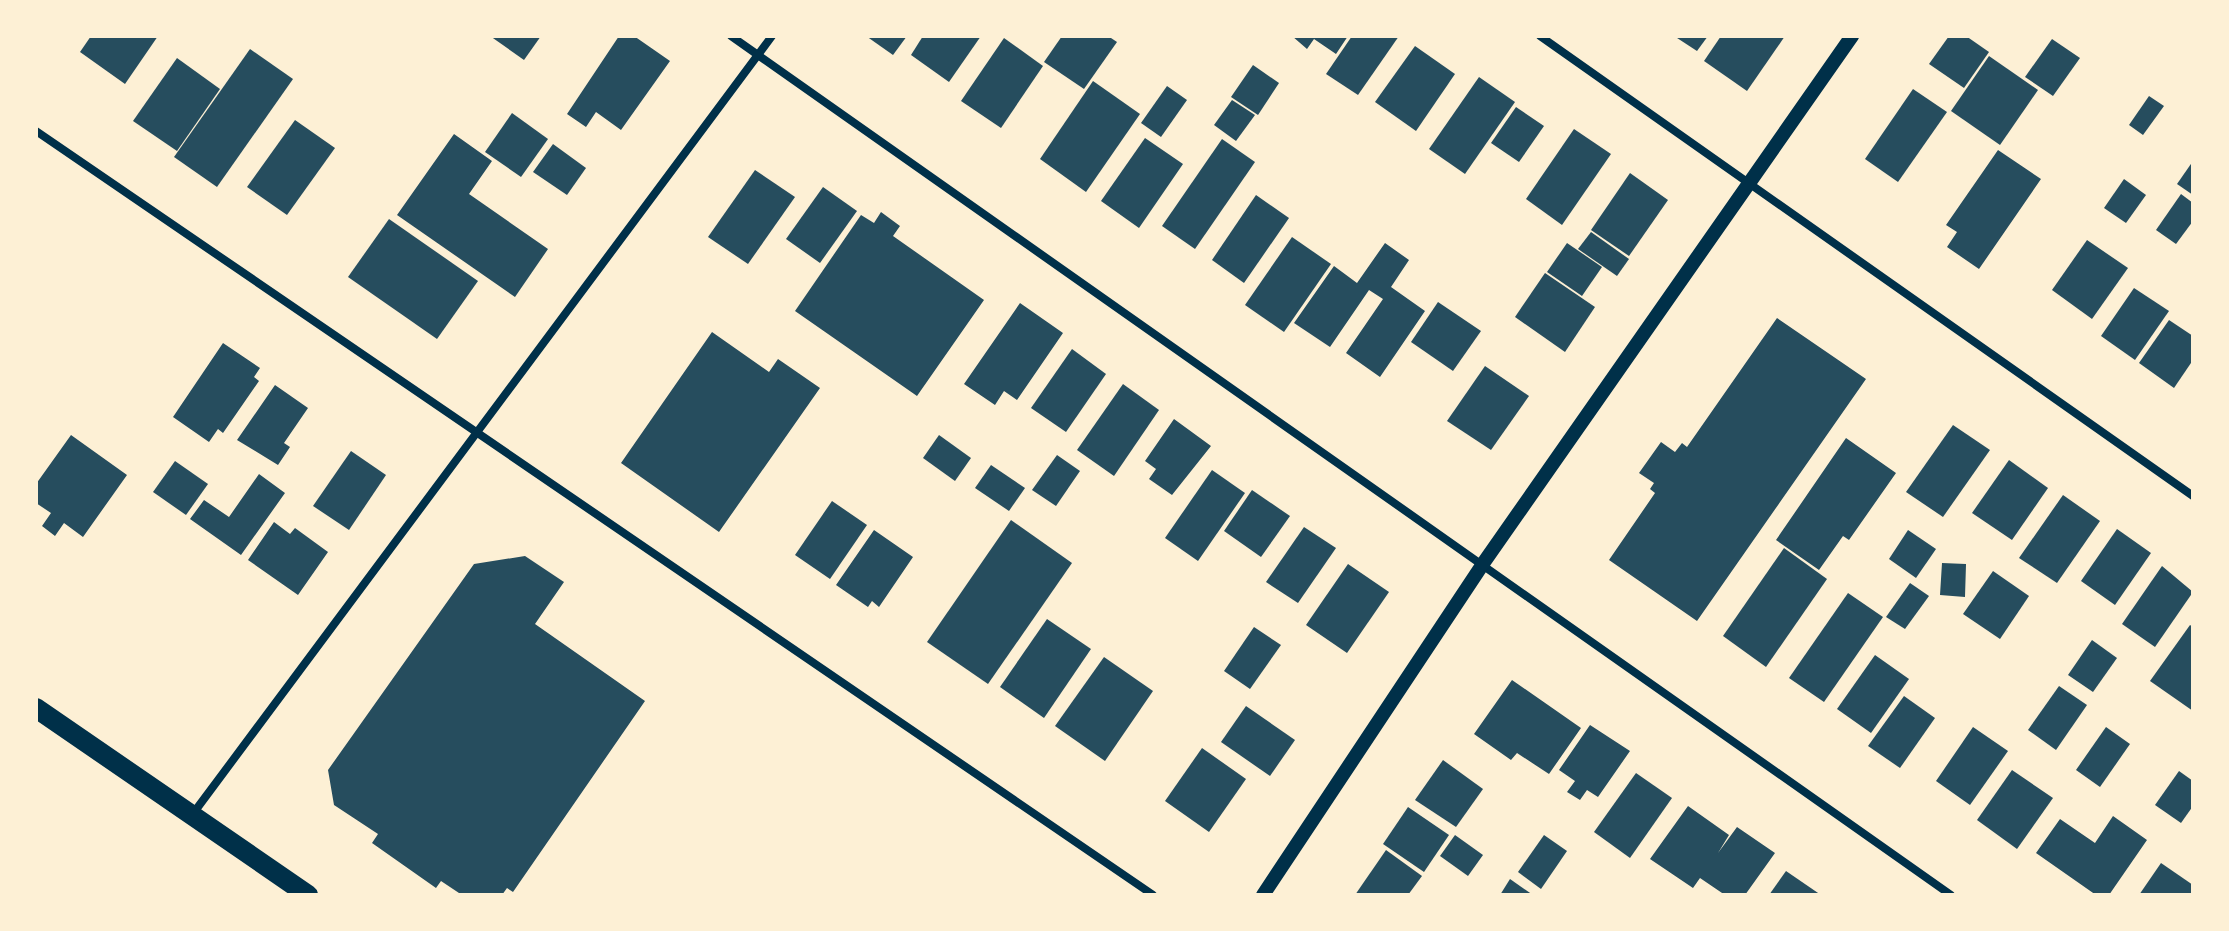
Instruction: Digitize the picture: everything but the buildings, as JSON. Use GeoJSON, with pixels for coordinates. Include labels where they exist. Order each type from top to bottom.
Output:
{"type":"FeatureCollection","features":[{"type":"Feature","properties":{"kind":"main road"},"geometry":{"type":"LineString","coordinates":[[36,708],[308,895]]}},
{"type":"Feature","properties":{"kind":"street"},"geometry":{"type":"LineString","coordinates":[[731,36],[1951,895]]}},
{"type":"Feature","properties":{"kind":"street"},"geometry":{"type":"LineString","coordinates":[[192,815],[478,435],[772,36]]}},
{"type":"Feature","properties":{"kind":"street"},"geometry":{"type":"LineString","coordinates":[[1540,36],[2193,496]]}},
{"type":"Feature","properties":{"kind":"street"},"geometry":{"type":"LineString","coordinates":[[1263,895],[1482,565],[1852,36]]}},
{"type":"Feature","properties":{"kind":"street"},"geometry":{"type":"LineString","coordinates":[[36,131],[1153,895]]}}]}
